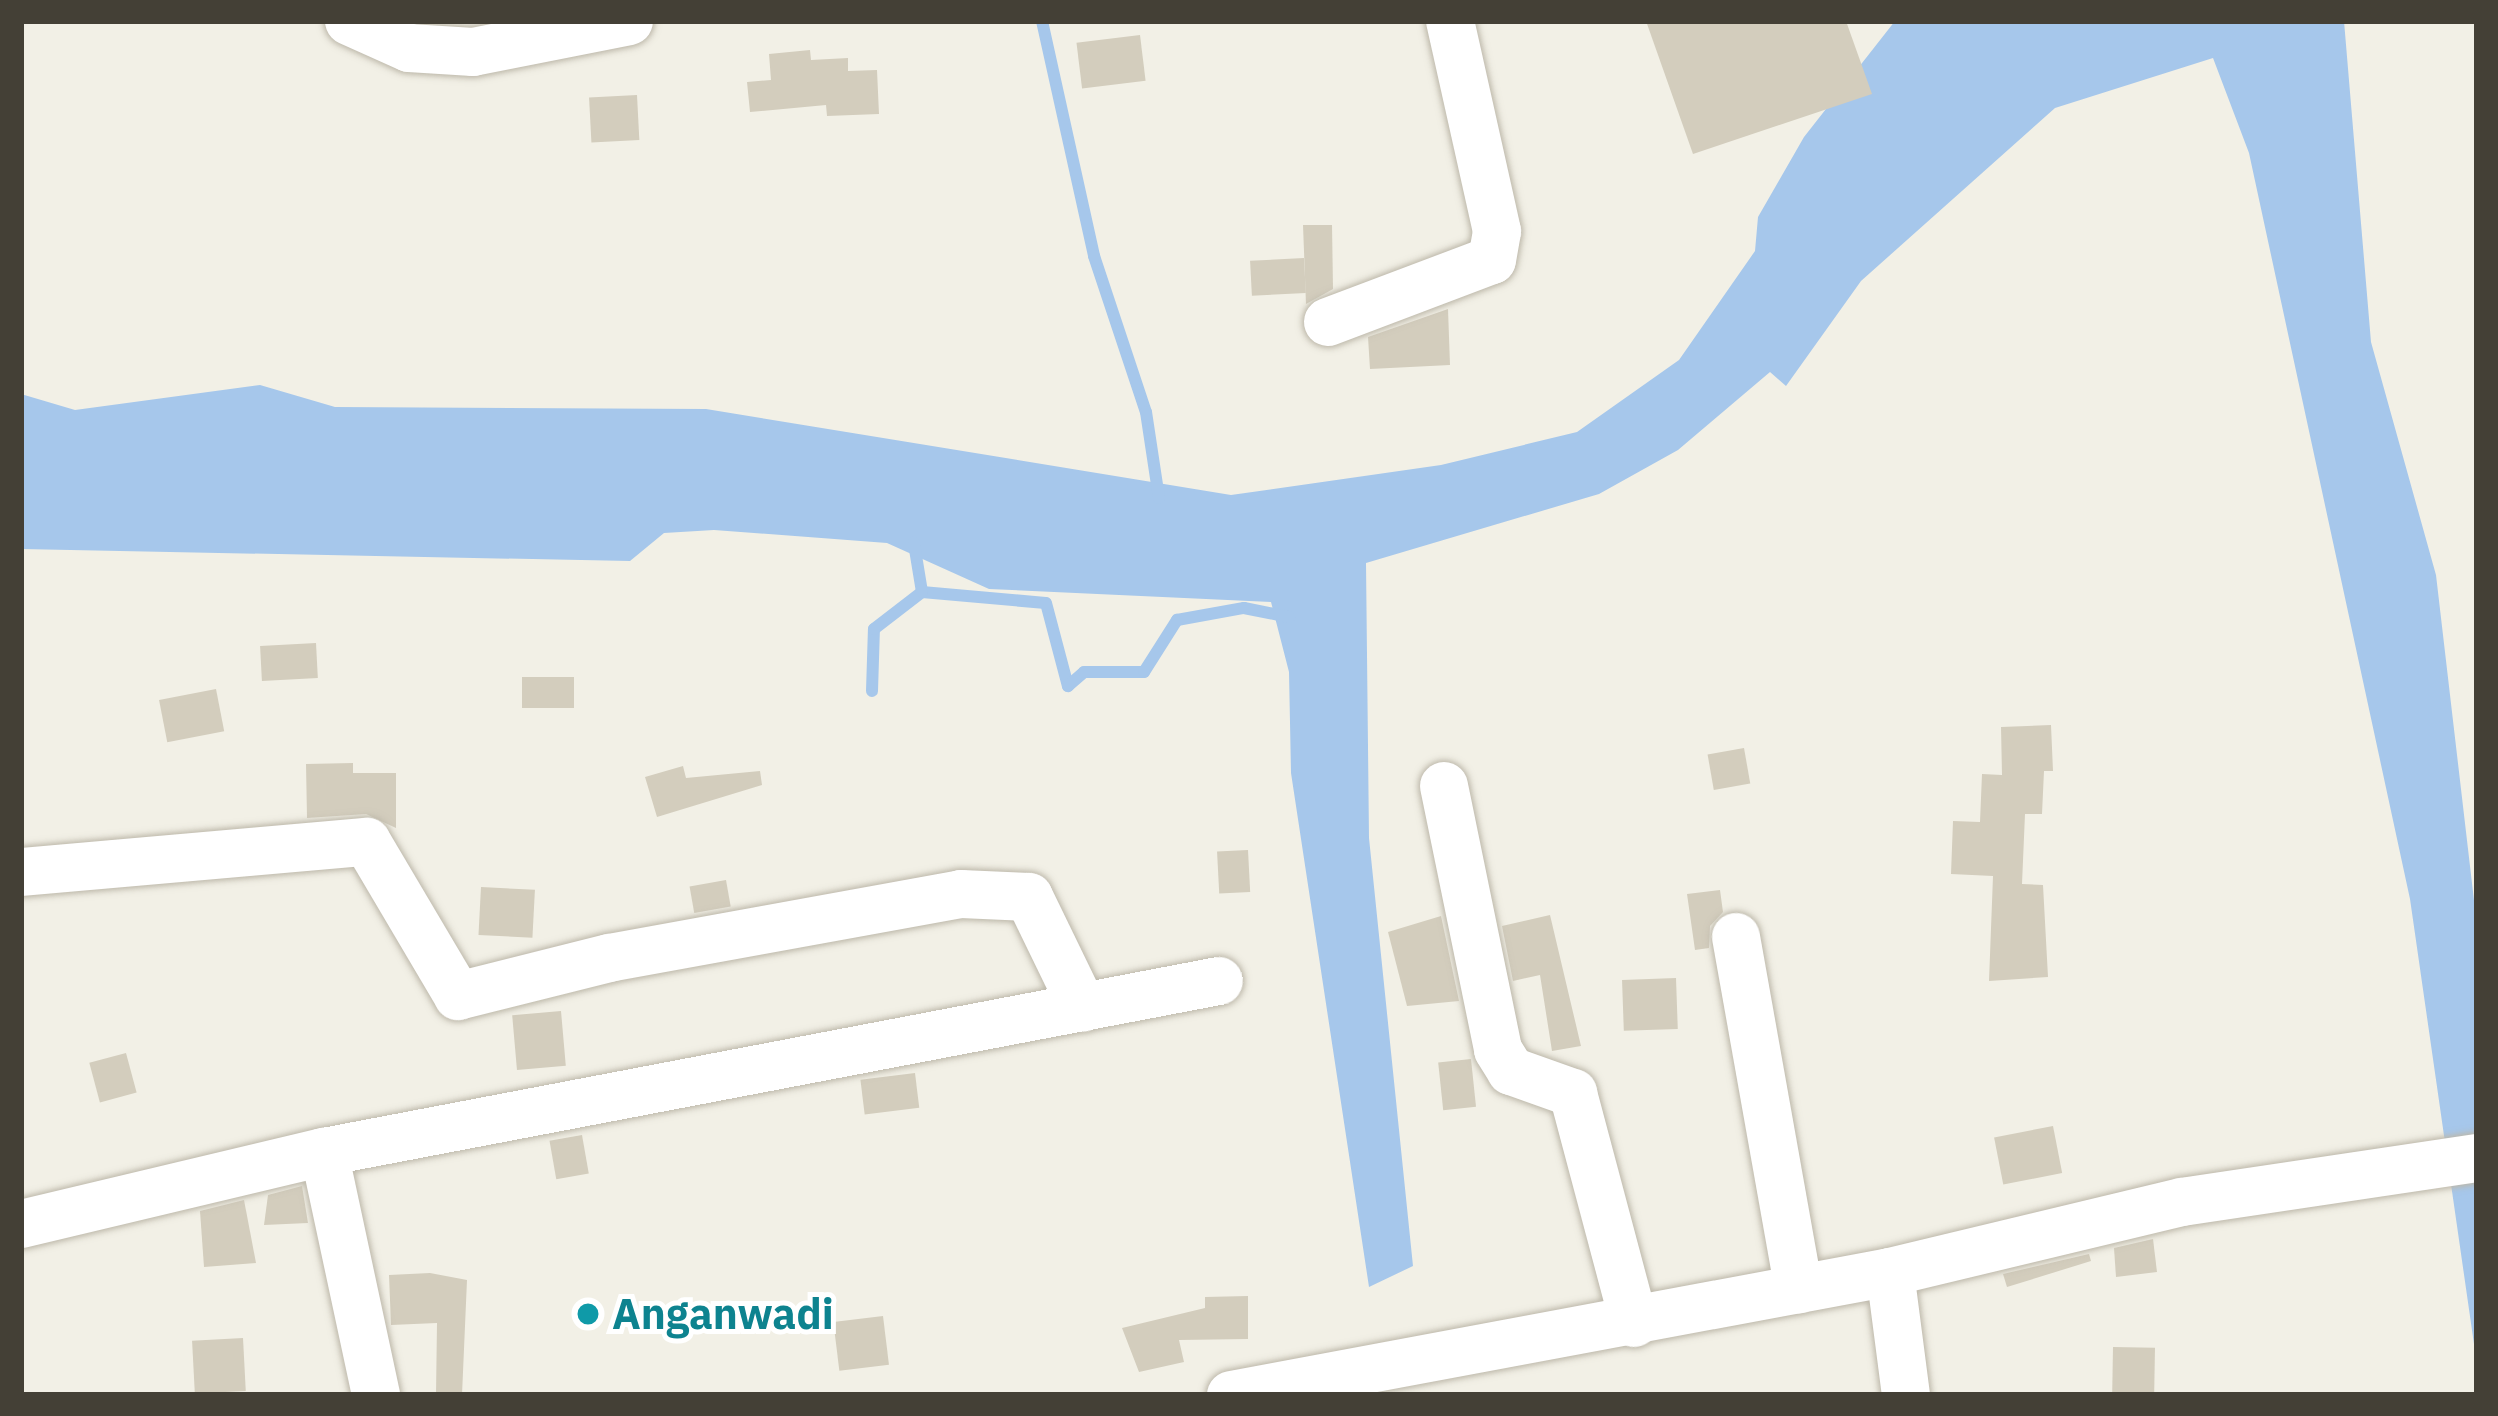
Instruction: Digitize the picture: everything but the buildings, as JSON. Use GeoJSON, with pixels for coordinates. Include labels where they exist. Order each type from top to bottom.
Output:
{"type":"FeatureCollection","features":[{"type":"Feature","properties":{"kind":"street"},"geometry":{"type":"LineString","coordinates":[[349,21],[409,49],[473,52],[629,21]]}},
{"type":"Feature","properties":{"kind":"street"},"geometry":{"type":"LineString","coordinates":[[1328,322],[1492,260],[1497,231],[1450,21]]}},
{"type":"Feature","properties":{"kind":"street"},"geometry":{"type":"LineString","coordinates":[[1444,787],[1498,1050],[1511,1070],[1573,1093],[1634,1323]]}},
{"type":"Feature","properties":{"kind":"street"},"geometry":{"type":"LineString","coordinates":[[21,872],[367,842],[458,996],[609,958],[962,894],[1029,897],[1083,1008]]}},
{"type":"Feature","properties":{"kind":"street"},"geometry":{"type":"LineString","coordinates":[[1736,938],[1799,1289]]}},
{"type":"Feature","properties":{"kind":"street"},"geometry":{"type":"LineString","coordinates":[[21,1224],[324,1152],[1219,981]]}},
{"type":"Feature","properties":{"kind":"street"},"geometry":{"type":"LineString","coordinates":[[324,1152],[376,1395]]}},
{"type":"Feature","properties":{"kind":"street"},"geometry":{"type":"LineString","coordinates":[[1231,1395],[1634,1323],[1890,1271],[2182,1202],[2477,1158]]}},
{"type":"Feature","properties":{"kind":"street"},"geometry":{"type":"LineString","coordinates":[[1890,1271],[1906,1395]]}},
{"type":"Feature","properties":{"kind":"water"},"geometry":{"type":"Polygon","coordinates":[[[1895,21],[2344,21],[2371,342],[2436,575],[2477,926],[2477,1365],[2410,899],[2249,153],[2213,58],[2055,108],[1861,281],[1786,386],[1770,372],[1678,450],[1599,494],[1366,563],[1369,838],[1413,1266],[1369,1287],[1291,773],[1289,672],[1271,602],[989,589],[887,543],[714,530],[664,533],[630,561],[21,549],[21,394],[75,410],[260,385],[335,407],[706,409],[1231,495],[1441,465],[1577,432],[1679,360],[1755,251],[1758,217],[1804,137],[1895,21]]]}},
{"type":"Feature","properties":{"kind":"waterway"},"geometry":{"type":"LineString","coordinates":[[1042,21],[1094,256],[1146,412],[1159,498]]}},
{"type":"Feature","properties":{"kind":"waterway"},"geometry":{"type":"LineString","coordinates":[[872,691],[874,629],[922,592],[914,543]]}},
{"type":"Feature","properties":{"kind":"waterway"},"geometry":{"type":"LineString","coordinates":[[922,592],[1046,603],[1068,686],[1084,672],[1144,672],[1177,620],[1244,608],[1289,617]]}},
{"type":"Feature","properties":{"kind":"place","name":"Anganwadi"},"geometry":{"type":"Point","coordinates":[588,1314]}}]}
